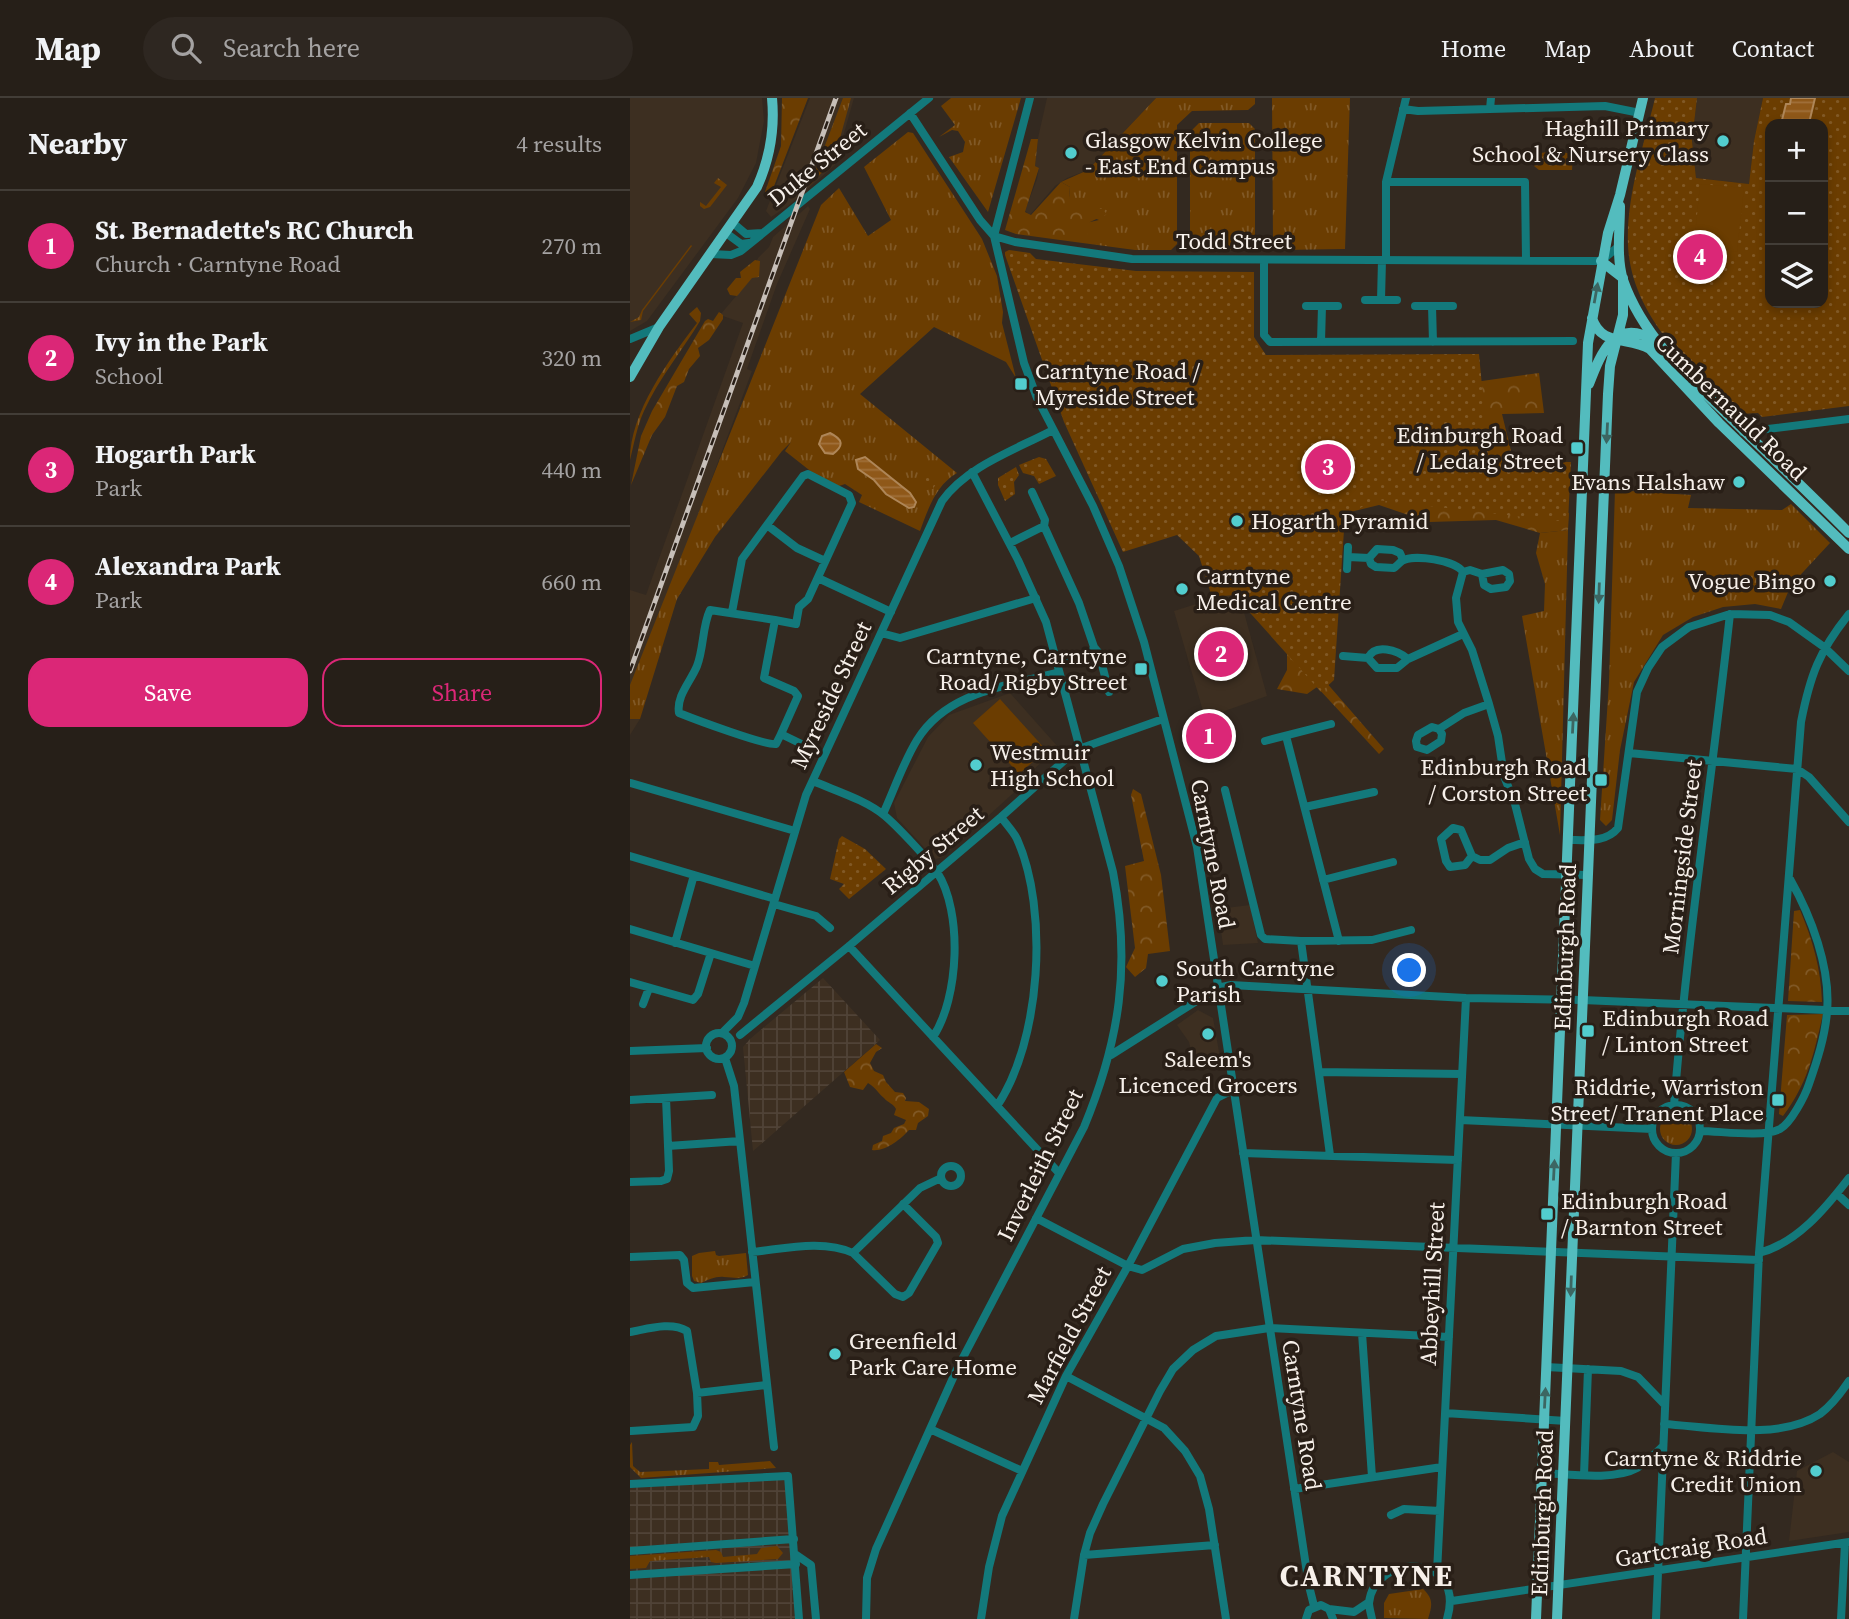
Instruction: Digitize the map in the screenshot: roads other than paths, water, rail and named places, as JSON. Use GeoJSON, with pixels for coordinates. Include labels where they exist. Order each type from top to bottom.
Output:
{"type":"FeatureCollection","features":[{"type":"Feature","properties":{"kind":"main road"},"geometry":{"type":"LineString","coordinates":[[631,371],[750,198],[766,164],[772,133],[772,98]]}},
{"type":"Feature","properties":{"kind":"main road"},"geometry":{"type":"LineString","coordinates":[[1643,98],[1601,261],[1592,318],[1600,333],[1616,339],[1640,333],[1657,342]]}},
{"type":"Feature","properties":{"kind":"main road"},"geometry":{"type":"LineString","coordinates":[[1620,195],[1619,246],[1623,278]]}},
{"type":"Feature","properties":{"kind":"main road"},"geometry":{"type":"LineString","coordinates":[[1601,261],[1623,278]]}},
{"type":"Feature","properties":{"kind":"main road","name":"Edinburgh Road"},"geometry":{"type":"LineString","coordinates":[[1557,1619],[1609,381],[1623,314],[1623,278]]}},
{"type":"Feature","properties":{"kind":"main road","name":"Cumbernauld Road"},"geometry":{"type":"LineString","coordinates":[[1623,278],[1638,312],[1657,342],[1845,529]]}},
{"type":"Feature","properties":{"kind":"main road","name":"Edinburgh Road"},"geometry":{"type":"LineString","coordinates":[[1536,1619],[1582,523],[1585,395],[1592,318]]}},
{"type":"Feature","properties":{"kind":"main road"},"geometry":{"type":"LineString","coordinates":[[1585,395],[1598,361],[1616,339]]}},
{"type":"Feature","properties":{"kind":"main road","name":"Cumbernauld Road"},"geometry":{"type":"LineString","coordinates":[[1616,339],[1650,349],[1736,439],[1849,550]]}},
{"type":"Feature","properties":{"kind":"street","name":"Duke Street"},"geometry":{"type":"LineString","coordinates":[[711,254],[735,254],[752,242],[929,98]]}},
{"type":"Feature","properties":{"kind":"street","name":"Carntyne Road"},"geometry":{"type":"LineString","coordinates":[[1030,98],[994,236],[1024,363],[1037,398],[1093,506],[1119,566],[1144,642],[1197,847],[1269,1328],[1314,1606]]}},
{"type":"Feature","properties":{"kind":"street"},"geometry":{"type":"LineString","coordinates":[[1381,300],[1386,182],[1406,98]]}},
{"type":"Feature","properties":{"kind":"street"},"geometry":{"type":"LineString","coordinates":[[1490,109],[1491,98]]}},
{"type":"Feature","properties":{"kind":"street"},"geometry":{"type":"LineString","coordinates":[[1403,109],[1418,111],[1605,106],[1640,113]]}},
{"type":"Feature","properties":{"kind":"street"},"geometry":{"type":"LineString","coordinates":[[911,113],[978,217],[994,236]]}},
{"type":"Feature","properties":{"kind":"street"},"geometry":{"type":"LineString","coordinates":[[1386,182],[1525,182],[1527,260]]}},
{"type":"Feature","properties":{"kind":"street","name":"Duke Street"},"geometry":{"type":"LineString","coordinates":[[733,223],[746,234],[762,233]]}},
{"type":"Feature","properties":{"kind":"street"},"geometry":{"type":"LineString","coordinates":[[726,233],[741,244],[752,242]]}},
{"type":"Feature","properties":{"kind":"street","name":"Todd Street"},"geometry":{"type":"LineString","coordinates":[[994,236],[1015,242],[1124,258],[1601,261]]}},
{"type":"Feature","properties":{"kind":"street"},"geometry":{"type":"LineString","coordinates":[[1601,261],[1619,246]]}},
{"type":"Feature","properties":{"kind":"street"},"geometry":{"type":"LineString","coordinates":[[1264,260],[1264,335],[1273,342],[1573,341]]}},
{"type":"Feature","properties":{"kind":"street"},"geometry":{"type":"LineString","coordinates":[[1365,300],[1397,300]]}},
{"type":"Feature","properties":{"kind":"street"},"geometry":{"type":"LineString","coordinates":[[1306,306],[1338,306]]}},
{"type":"Feature","properties":{"kind":"street"},"geometry":{"type":"LineString","coordinates":[[1321,342],[1322,306]]}},
{"type":"Feature","properties":{"kind":"street"},"geometry":{"type":"LineString","coordinates":[[1415,306],[1453,306]]}},
{"type":"Feature","properties":{"kind":"street"},"geometry":{"type":"LineString","coordinates":[[1432,306],[1433,342]]}},
{"type":"Feature","properties":{"kind":"street"},"geometry":{"type":"LineString","coordinates":[[630,339],[659,327]]}},
{"type":"Feature","properties":{"kind":"street"},"geometry":{"type":"LineString","coordinates":[[1736,439],[1744,431],[1849,419]]}},
{"type":"Feature","properties":{"kind":"street","name":"Myreside Street"},"geometry":{"type":"LineString","coordinates":[[722,1033],[740,1012],[813,780],[942,501],[949,491],[972,472],[1053,430]]}},
{"type":"Feature","properties":{"kind":"street","name":"Inverleith Street"},"geometry":{"type":"LineString","coordinates":[[866,1619],[865,1588],[869,1569],[930,1429],[957,1369],[1084,1127],[1111,1055],[1123,975],[1118,894],[1059,667],[1036,598],[972,472]]}},
{"type":"Feature","properties":{"kind":"street"},"geometry":{"type":"LineString","coordinates":[[732,612],[742,559],[804,474],[808,474],[849,495],[852,503],[807,601],[799,606],[796,624],[775,620],[732,612],[714,609],[709,611],[701,653],[696,669],[684,690],[678,710],[680,714],[715,725],[724,731],[746,735],[771,745],[776,744],[798,696],[794,691],[764,678],[775,620]]}},
{"type":"Feature","properties":{"kind":"street"},"geometry":{"type":"LineString","coordinates":[[1032,492],[1045,520],[1044,526],[1080,603],[1094,647],[1099,653],[1109,692]]}},
{"type":"Feature","properties":{"kind":"street"},"geometry":{"type":"LineString","coordinates":[[767,525],[795,546],[825,561]]}},
{"type":"Feature","properties":{"kind":"street"},"geometry":{"type":"LineString","coordinates":[[1010,544],[1044,526]]}},
{"type":"Feature","properties":{"kind":"street"},"geometry":{"type":"LineString","coordinates":[[1369,558],[1377,549],[1393,550],[1400,553],[1403,560]]}},
{"type":"Feature","properties":{"kind":"street"},"geometry":{"type":"LineString","coordinates":[[1347,569],[1348,552],[1369,558]]}},
{"type":"Feature","properties":{"kind":"street"},"geometry":{"type":"LineString","coordinates":[[1369,558],[1371,564],[1376,567],[1394,568],[1403,560],[1447,561],[1459,566],[1463,572]]}},
{"type":"Feature","properties":{"kind":"street"},"geometry":{"type":"LineString","coordinates":[[1463,572],[1470,570],[1482,574]]}},
{"type":"Feature","properties":{"kind":"street"},"geometry":{"type":"LineString","coordinates":[[1463,572],[1458,585],[1455,610],[1472,650],[1489,704],[1498,736],[1504,776],[1515,804],[1529,859],[1535,869],[1548,875],[1588,875]]}},
{"type":"Feature","properties":{"kind":"street"},"geometry":{"type":"LineString","coordinates":[[818,579],[891,612]]}},
{"type":"Feature","properties":{"kind":"street"},"geometry":{"type":"LineString","coordinates":[[881,633],[903,638],[1036,598]]}},
{"type":"Feature","properties":{"kind":"street"},"geometry":{"type":"LineString","coordinates":[[1568,840],[1608,836],[1618,828],[1637,692],[1662,647],[1689,627],[1730,614],[1770,615],[1789,622],[1824,647],[1849,671]]}},
{"type":"Feature","properties":{"kind":"street","name":"Morningside Street"},"geometry":{"type":"LineString","coordinates":[[1674,1105],[1682,1004],[1730,614]]}},
{"type":"Feature","properties":{"kind":"street"},"geometry":{"type":"LineString","coordinates":[[1743,1619],[1759,1256],[1801,722],[1810,680],[1824,647],[1849,614]]}},
{"type":"Feature","properties":{"kind":"street"},"geometry":{"type":"LineString","coordinates":[[1343,656],[1368,658],[1377,668],[1397,668],[1408,659],[1463,634]]}},
{"type":"Feature","properties":{"kind":"street"},"geometry":{"type":"LineString","coordinates":[[883,814],[917,741],[942,712],[968,697],[1059,667],[1092,652],[1094,647]]}},
{"type":"Feature","properties":{"kind":"street"},"geometry":{"type":"LineString","coordinates":[[1368,658],[1370,652],[1376,649],[1394,650],[1408,659]]}},
{"type":"Feature","properties":{"kind":"street"},"geometry":{"type":"LineString","coordinates":[[1439,729],[1464,713],[1489,704]]}},
{"type":"Feature","properties":{"kind":"street","name":"Rigby Street"},"geometry":{"type":"LineString","coordinates":[[740,1035],[937,872],[1080,747],[1163,719]]}},
{"type":"Feature","properties":{"kind":"street"},"geometry":{"type":"LineString","coordinates":[[1265,741],[1331,724]]}},
{"type":"Feature","properties":{"kind":"street"},"geometry":{"type":"LineString","coordinates":[[781,734],[824,755]]}},
{"type":"Feature","properties":{"kind":"street"},"geometry":{"type":"LineString","coordinates":[[1286,736],[1339,941]]}},
{"type":"Feature","properties":{"kind":"street"},"geometry":{"type":"LineString","coordinates":[[1629,753],[1797,769],[1809,777],[1849,822]]}},
{"type":"Feature","properties":{"kind":"street"},"geometry":{"type":"LineString","coordinates":[[813,780],[883,814],[937,872],[953,920],[954,951],[952,988],[943,1023],[933,1037]]}},
{"type":"Feature","properties":{"kind":"street"},"geometry":{"type":"LineString","coordinates":[[631,783],[795,831]]}},
{"type":"Feature","properties":{"kind":"street"},"geometry":{"type":"LineString","coordinates":[[1226,790],[1261,935],[1265,939],[1372,940],[1411,930]]}},
{"type":"Feature","properties":{"kind":"street"},"geometry":{"type":"LineString","coordinates":[[1305,807],[1374,792]]}},
{"type":"Feature","properties":{"kind":"street"},"geometry":{"type":"LineString","coordinates":[[997,1106],[1008,1089],[1024,1046],[1033,1002],[1036,964],[1035,919],[1027,874],[1017,838],[1001,817]]}},
{"type":"Feature","properties":{"kind":"street"},"geometry":{"type":"LineString","coordinates":[[1472,856],[1465,865],[1450,867],[1441,839],[1446,832],[1453,828],[1461,830],[1472,856],[1480,860],[1490,860],[1508,848],[1525,842]]}},
{"type":"Feature","properties":{"kind":"street"},"geometry":{"type":"LineString","coordinates":[[630,856],[816,916],[830,928]]}},
{"type":"Feature","properties":{"kind":"street"},"geometry":{"type":"LineString","coordinates":[[1323,880],[1393,862]]}},
{"type":"Feature","properties":{"kind":"street"},"geometry":{"type":"LineString","coordinates":[[675,943],[694,875]]}},
{"type":"Feature","properties":{"kind":"street"},"geometry":{"type":"LineString","coordinates":[[1700,1130],[1769,1133],[1783,1128],[1804,1096],[1820,1055],[1828,1010],[1826,983],[1818,941],[1802,900],[1790,879]]}},
{"type":"Feature","properties":{"kind":"street"},"geometry":{"type":"LineString","coordinates":[[630,929],[755,966]]}},
{"type":"Feature","properties":{"kind":"street"},"geometry":{"type":"LineString","coordinates":[[1301,941],[1330,1155]]}},
{"type":"Feature","properties":{"kind":"street"},"geometry":{"type":"LineString","coordinates":[[849,946],[1059,1174]]}},
{"type":"Feature","properties":{"kind":"street"},"geometry":{"type":"LineString","coordinates":[[630,982],[688,1000],[695,999],[711,953]]}},
{"type":"Feature","properties":{"kind":"street"},"geometry":{"type":"LineString","coordinates":[[1111,1055],[1217,988],[1231,985],[1466,998],[1561,999],[1849,1011]]}},
{"type":"Feature","properties":{"kind":"street"},"geometry":{"type":"LineString","coordinates":[[643,1004],[649,988]]}},
{"type":"Feature","properties":{"kind":"street","name":"Abbeyhill Street"},"geometry":{"type":"LineString","coordinates":[[1437,1572],[1466,998]]}},
{"type":"Feature","properties":{"kind":"street"},"geometry":{"type":"LineString","coordinates":[[722,1033],[729,1037],[732,1044],[730,1054],[724,1058],[713,1057],[706,1048],[710,1036],[722,1033]]}},
{"type":"Feature","properties":{"kind":"street"},"geometry":{"type":"LineString","coordinates":[[630,1051],[706,1048]]}},
{"type":"Feature","properties":{"kind":"street"},"geometry":{"type":"LineString","coordinates":[[724,1058],[734,1086],[774,1447]]}},
{"type":"Feature","properties":{"kind":"street"},"geometry":{"type":"LineString","coordinates":[[1318,1072],[1462,1074]]}},
{"type":"Feature","properties":{"kind":"street","name":"Marfield Street"},"geometry":{"type":"LineString","coordinates":[[981,1619],[989,1567],[1002,1516],[1066,1376],[1217,1098],[1233,1090]]}},
{"type":"Feature","properties":{"kind":"street"},"geometry":{"type":"LineString","coordinates":[[630,1100],[712,1095]]}},
{"type":"Feature","properties":{"kind":"street"},"geometry":{"type":"LineString","coordinates":[[630,1182],[667,1179],[666,1098]]}},
{"type":"Feature","properties":{"kind":"street"},"geometry":{"type":"LineString","coordinates":[[1674,1105],[1690,1110],[1699,1123],[1700,1130],[1690,1149],[1676,1153],[1662,1149],[1653,1136],[1652,1129],[1657,1115],[1674,1105]]}},
{"type":"Feature","properties":{"kind":"street"},"geometry":{"type":"LineString","coordinates":[[1460,1120],[1652,1129]]}},
{"type":"Feature","properties":{"kind":"street"},"geometry":{"type":"LineString","coordinates":[[668,1146],[740,1141]]}},
{"type":"Feature","properties":{"kind":"street"},"geometry":{"type":"LineString","coordinates":[[1243,1153],[1458,1160]]}},
{"type":"Feature","properties":{"kind":"street"},"geometry":{"type":"LineString","coordinates":[[1656,1619],[1676,1153]]}},
{"type":"Feature","properties":{"kind":"street"},"geometry":{"type":"LineString","coordinates":[[853,1253],[920,1188],[941,1178]]}},
{"type":"Feature","properties":{"kind":"street"},"geometry":{"type":"LineString","coordinates":[[1036,1218],[1128,1266],[1142,1270],[1183,1249],[1256,1240],[1551,1253],[1759,1256],[1776,1249],[1803,1230],[1849,1178]]}},
{"type":"Feature","properties":{"kind":"street"},"geometry":{"type":"LineString","coordinates":[[1837,1194],[1849,1205]]}},
{"type":"Feature","properties":{"kind":"street"},"geometry":{"type":"LineString","coordinates":[[752,1252],[823,1247],[844,1249],[853,1253],[895,1294],[903,1297],[909,1293],[938,1243],[936,1237],[903,1204]]}},
{"type":"Feature","properties":{"kind":"street"},"geometry":{"type":"LineString","coordinates":[[630,1256],[680,1255],[684,1260],[687,1283],[693,1288],[755,1282]]}},
{"type":"Feature","properties":{"kind":"street"},"geometry":{"type":"LineString","coordinates":[[630,1332],[662,1327],[682,1328],[687,1331],[698,1416],[693,1427],[630,1432]]}},
{"type":"Feature","properties":{"kind":"street"},"geometry":{"type":"LineString","coordinates":[[1073,1619],[1090,1533],[1173,1369],[1193,1350],[1216,1336],[1269,1328],[1449,1338]]}},
{"type":"Feature","properties":{"kind":"street"},"geometry":{"type":"LineString","coordinates":[[1362,1333],[1372,1477]]}},
{"type":"Feature","properties":{"kind":"street"},"geometry":{"type":"LineString","coordinates":[[1546,1367],[1621,1371],[1639,1377],[1665,1405]]}},
{"type":"Feature","properties":{"kind":"street","name":"Edinburgh Road"},"geometry":{"type":"LineString","coordinates":[[1584,1475],[1588,1369]]}},
{"type":"Feature","properties":{"kind":"street"},"geometry":{"type":"LineString","coordinates":[[1066,1376],[1164,1428],[1185,1451],[1200,1476],[1209,1509],[1226,1619]]}},
{"type":"Feature","properties":{"kind":"street"},"geometry":{"type":"LineString","coordinates":[[1664,1424],[1778,1429],[1820,1414],[1836,1399],[1849,1381]]}},
{"type":"Feature","properties":{"kind":"street"},"geometry":{"type":"LineString","coordinates":[[697,1393],[766,1385]]}},
{"type":"Feature","properties":{"kind":"street"},"geometry":{"type":"LineString","coordinates":[[1445,1413],[1566,1422]]}},
{"type":"Feature","properties":{"kind":"street"},"geometry":{"type":"LineString","coordinates":[[930,1429],[1023,1471]]}},
{"type":"Feature","properties":{"kind":"street"},"geometry":{"type":"LineString","coordinates":[[1542,1472],[1584,1475],[1623,1473],[1635,1469],[1663,1446]]}},
{"type":"Feature","properties":{"kind":"street"},"geometry":{"type":"LineString","coordinates":[[1294,1489],[1442,1467]]}},
{"type":"Feature","properties":{"kind":"street"},"geometry":{"type":"LineString","coordinates":[[630,1484],[788,1476],[799,1619]]}},
{"type":"Feature","properties":{"kind":"street"},"geometry":{"type":"LineString","coordinates":[[1391,1515],[1404,1509],[1440,1511]]}},
{"type":"Feature","properties":{"kind":"street"},"geometry":{"type":"LineString","coordinates":[[630,1550],[794,1539]]}},
{"type":"Feature","properties":{"kind":"street"},"geometry":{"type":"LineString","coordinates":[[1841,1619],[1847,1542]]}},
{"type":"Feature","properties":{"kind":"street","name":"Gartcraig Road"},"geometry":{"type":"LineString","coordinates":[[1451,1601],[1847,1542]]}},
{"type":"Feature","properties":{"kind":"street"},"geometry":{"type":"LineString","coordinates":[[1084,1555],[1215,1545]]}},
{"type":"Feature","properties":{"kind":"street"},"geometry":{"type":"LineString","coordinates":[[795,1554],[808,1562],[813,1571],[816,1619]]}},
{"type":"Feature","properties":{"kind":"street"},"geometry":{"type":"LineString","coordinates":[[630,1575],[796,1564]]}},
{"type":"Feature","properties":{"kind":"street"},"geometry":{"type":"LineString","coordinates":[[1306,1619],[1309,1610],[1314,1606],[1354,1612],[1369,1602],[1376,1586],[1390,1572],[1419,1565],[1437,1572],[1446,1584],[1451,1601],[1447,1619]]}},
{"type":"Feature","properties":{"kind":"street"},"geometry":{"type":"LineString","coordinates":[[1369,1602],[1372,1619]]}},
{"type":"Feature","properties":{"kind":"street"},"geometry":{"type":"LineString","coordinates":[[1329,1609],[1333,1619]]}},
{"type":"Feature","properties":{"kind":"railway"},"geometry":{"type":"LineString","coordinates":[[630,671],[836,98]]}},
{"type":"Feature","properties":{"kind":"place","name":"Haghill Primary School & Nursery Class"},"geometry":{"type":"Point","coordinates":[1723,141]}},
{"type":"Feature","properties":{"kind":"place","name":"Glasgow Kelvin College - East End Campus"},"geometry":{"type":"Point","coordinates":[1071,153]}},
{"type":"Feature","properties":{"kind":"place","name":"Alexandra Park"},"geometry":{"type":"Point","coordinates":[1700,257]}},
{"type":"Feature","properties":{"kind":"place","name":"Carntyne Road / Myreside Street"},"geometry":{"type":"Point","coordinates":[1021,384]}},
{"type":"Feature","properties":{"kind":"place","name":"Edinburgh Road / Ledaig Street"},"geometry":{"type":"Point","coordinates":[1577,448]}},
{"type":"Feature","properties":{"kind":"place","name":"Hogarth Park"},"geometry":{"type":"Point","coordinates":[1328,467]}},
{"type":"Feature","properties":{"kind":"place","name":"Evans Halshaw"},"geometry":{"type":"Point","coordinates":[1739,482]}},
{"type":"Feature","properties":{"kind":"place","name":"Hogarth Pyramid"},"geometry":{"type":"Point","coordinates":[1237,521]}},
{"type":"Feature","properties":{"kind":"place","name":"Vogue Bingo"},"geometry":{"type":"Point","coordinates":[1830,581]}},
{"type":"Feature","properties":{"kind":"place","name":"Carntyne Medical Centre"},"geometry":{"type":"Point","coordinates":[1182,589]}},
{"type":"Feature","properties":{"kind":"place","name":"Ivy in the Park"},"geometry":{"type":"Point","coordinates":[1221,654]}},
{"type":"Feature","properties":{"kind":"place","name":"Carntyne, Carntyne Road/ Rigby Street"},"geometry":{"type":"Point","coordinates":[1141,669]}},
{"type":"Feature","properties":{"kind":"place","name":"St. Bernadette's RC Church"},"geometry":{"type":"Point","coordinates":[1209,736]}},
{"type":"Feature","properties":{"kind":"place","name":"Westmuir High School"},"geometry":{"type":"Point","coordinates":[976,765]}},
{"type":"Feature","properties":{"kind":"place","name":"Edinburgh Road / Corston Street"},"geometry":{"type":"Point","coordinates":[1601,780]}},
{"type":"Feature","properties":{"kind":"place","name":"South Carntyne Parish"},"geometry":{"type":"Point","coordinates":[1162,981]}},
{"type":"Feature","properties":{"kind":"place","name":"Edinburgh Road / Linton Street"},"geometry":{"type":"Point","coordinates":[1588,1031]}},
{"type":"Feature","properties":{"kind":"place","name":"Saleem's Licenced Grocers"},"geometry":{"type":"Point","coordinates":[1208,1034]}},
{"type":"Feature","properties":{"kind":"place","name":"Riddrie, Warriston Street/ Tranent Place"},"geometry":{"type":"Point","coordinates":[1778,1100]}},
{"type":"Feature","properties":{"kind":"place","name":"Edinburgh Road / Barnton Street"},"geometry":{"type":"Point","coordinates":[1547,1214]}},
{"type":"Feature","properties":{"kind":"place","name":"Greenfield Park Care Home"},"geometry":{"type":"Point","coordinates":[835,1354]}},
{"type":"Feature","properties":{"kind":"place","name":"Carntyne & Riddrie Credit Union"},"geometry":{"type":"Point","coordinates":[1816,1471]}},
{"type":"Feature","properties":{"kind":"district","name":"CARNTYNE"},"geometry":{"type":"Point","coordinates":[1367,1575]}}]}
